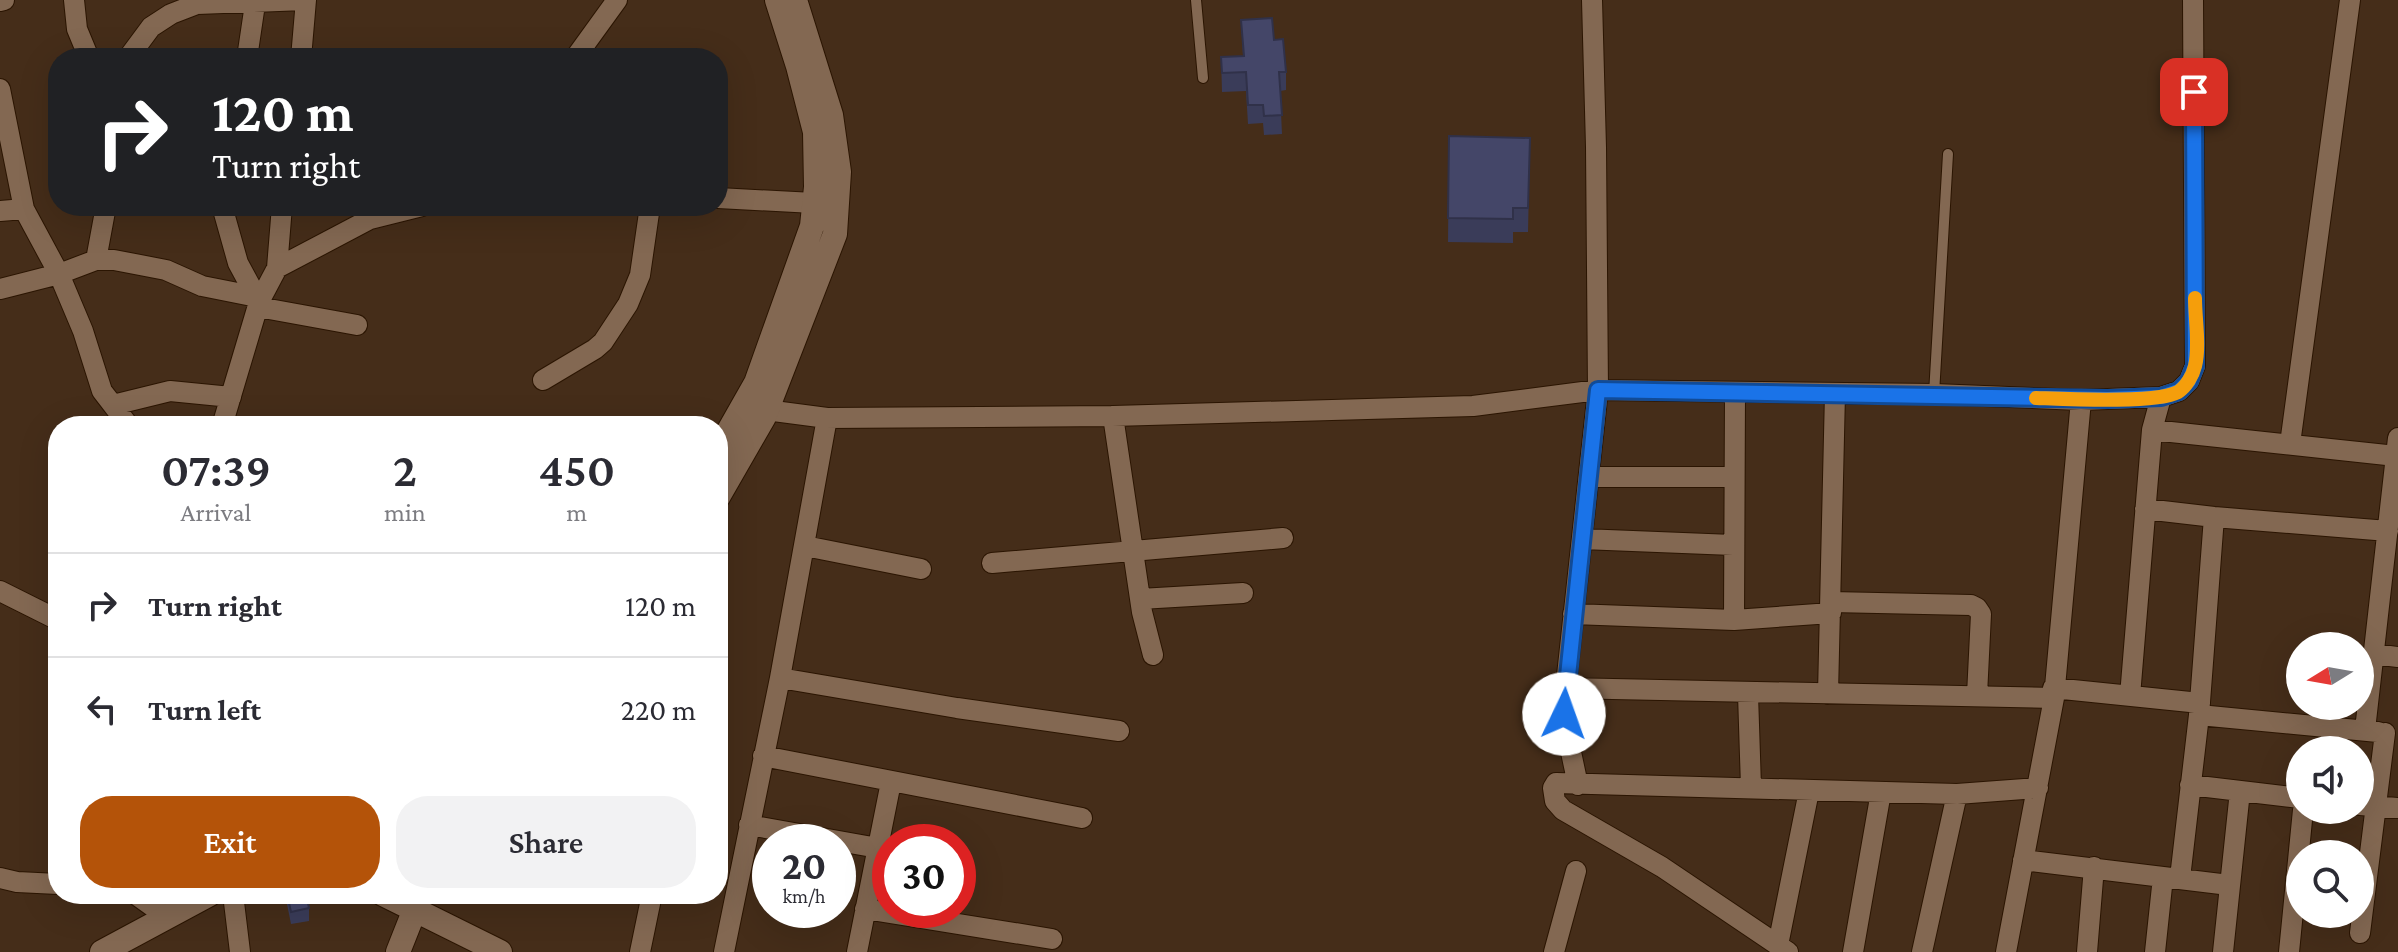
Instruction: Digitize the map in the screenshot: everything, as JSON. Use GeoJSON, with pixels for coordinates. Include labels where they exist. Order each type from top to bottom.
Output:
{"type":"FeatureCollection","features":[{"type":"Feature","properties":{"kind":"street"},"geometry":{"type":"LineString","coordinates":[[74,0],[77,29],[85,48]]}},
{"type":"Feature","properties":{"kind":"street"},"geometry":{"type":"LineString","coordinates":[[135,48],[151,27],[171,14],[209,3],[255,4],[305,0],[302,48]]}},
{"type":"Feature","properties":{"kind":"street"},"geometry":{"type":"LineString","coordinates":[[582,48],[617,0]]}},
{"type":"Feature","properties":{"kind":"street"},"geometry":{"type":"LineString","coordinates":[[728,438],[756,405],[756,383],[812,226],[815,132],[777,0]]}},
{"type":"Feature","properties":{"kind":"street"},"geometry":{"type":"LineString","coordinates":[[728,473],[835,234],[839,172],[831,115],[795,0]]}},
{"type":"Feature","properties":{"kind":"street"},"geometry":{"type":"LineString","coordinates":[[1578,785],[1565,724],[1565,688],[1598,390],[1592,0]]}},
{"type":"Feature","properties":{"kind":"street"},"geometry":{"type":"LineString","coordinates":[[756,405],[827,418],[1113,416],[1473,406],[1598,390],[1934,394],[2081,400],[2161,397],[2179,391],[2189,381],[2195,366],[2193,0]]}},
{"type":"Feature","properties":{"kind":"street"},"geometry":{"type":"LineString","coordinates":[[2290,444],[2350,0]]}},
{"type":"Feature","properties":{"kind":"street"},"geometry":{"type":"LineString","coordinates":[[248,48],[255,4]]}},
{"type":"Feature","properties":{"kind":"street"},"geometry":{"type":"LineString","coordinates":[[0,89],[24,209],[59,274],[83,331],[102,391],[121,416]]}},
{"type":"Feature","properties":{"kind":"street"},"geometry":{"type":"LineString","coordinates":[[728,199],[814,203]]}},
{"type":"Feature","properties":{"kind":"street"},"geometry":{"type":"LineString","coordinates":[[0,211],[24,209]]}},
{"type":"Feature","properties":{"kind":"street"},"geometry":{"type":"LineString","coordinates":[[96,260],[104,216]]}},
{"type":"Feature","properties":{"kind":"street"},"geometry":{"type":"LineString","coordinates":[[225,216],[238,263],[258,302]]}},
{"type":"Feature","properties":{"kind":"street"},"geometry":{"type":"LineString","coordinates":[[225,416],[258,302],[277,268],[281,216]]}},
{"type":"Feature","properties":{"kind":"street"},"geometry":{"type":"LineString","coordinates":[[277,268],[370,219],[382,216]]}},
{"type":"Feature","properties":{"kind":"street"},"geometry":{"type":"LineString","coordinates":[[543,380],[603,342],[628,304],[640,275],[649,216]]}},
{"type":"Feature","properties":{"kind":"street"},"geometry":{"type":"LineString","coordinates":[[0,289],[59,274],[96,260],[127,262],[166,270],[202,286],[258,302],[357,325]]}},
{"type":"Feature","properties":{"kind":"street"},"geometry":{"type":"LineString","coordinates":[[113,405],[170,391],[231,397]]}},
{"type":"Feature","properties":{"kind":"street"},"geometry":{"type":"LineString","coordinates":[[1734,620],[1735,393]]}},
{"type":"Feature","properties":{"kind":"street"},"geometry":{"type":"LineString","coordinates":[[1828,694],[1835,393]]}},
{"type":"Feature","properties":{"kind":"street"},"geometry":{"type":"LineString","coordinates":[[2130,696],[2152,430],[2161,397]]}},
{"type":"Feature","properties":{"kind":"street"},"geometry":{"type":"LineString","coordinates":[[2006,952],[2053,693],[2081,400]]}},
{"type":"Feature","properties":{"kind":"street"},"geometry":{"type":"LineString","coordinates":[[1113,416],[1140,599],[1153,655]]}},
{"type":"Feature","properties":{"kind":"street"},"geometry":{"type":"LineString","coordinates":[[724,952],[780,678],[827,418]]}},
{"type":"Feature","properties":{"kind":"street"},"geometry":{"type":"LineString","coordinates":[[2152,430],[2290,444],[2397,447],[2390,585],[2374,654],[2383,732],[2374,774]]}},
{"type":"Feature","properties":{"kind":"street"},"geometry":{"type":"LineString","coordinates":[[1590,477],[1733,477]]}},
{"type":"Feature","properties":{"kind":"street"},"geometry":{"type":"LineString","coordinates":[[2145,509],[2214,517],[2392,519]]}},
{"type":"Feature","properties":{"kind":"street"},"geometry":{"type":"LineString","coordinates":[[2155,952],[2190,785],[2200,709],[2214,517]]}},
{"type":"Feature","properties":{"kind":"street"},"geometry":{"type":"LineString","coordinates":[[992,563],[1283,538]]}},
{"type":"Feature","properties":{"kind":"street"},"geometry":{"type":"LineString","coordinates":[[1582,539],[1733,545]]}},
{"type":"Feature","properties":{"kind":"street"},"geometry":{"type":"LineString","coordinates":[[805,546],[921,569]]}},
{"type":"Feature","properties":{"kind":"street"},"geometry":{"type":"LineString","coordinates":[[0,591],[48,615]]}},
{"type":"Feature","properties":{"kind":"street"},"geometry":{"type":"LineString","coordinates":[[1140,599],[1243,593]]}},
{"type":"Feature","properties":{"kind":"street"},"geometry":{"type":"LineString","coordinates":[[1573,614],[1734,620],[1831,608],[1971,605],[1981,614],[1977,695]]}},
{"type":"Feature","properties":{"kind":"street"},"geometry":{"type":"LineString","coordinates":[[2374,654],[2398,657]]}},
{"type":"Feature","properties":{"kind":"street"},"geometry":{"type":"LineString","coordinates":[[780,678],[1119,731]]}},
{"type":"Feature","properties":{"kind":"street"},"geometry":{"type":"LineString","coordinates":[[1565,688],[1748,694],[2053,693],[2130,696],[2200,709],[2383,732]]}},
{"type":"Feature","properties":{"kind":"street"},"geometry":{"type":"LineString","coordinates":[[1748,694],[1751,787]]}},
{"type":"Feature","properties":{"kind":"street"},"geometry":{"type":"LineString","coordinates":[[763,756],[1082,818]]}},
{"type":"Feature","properties":{"kind":"street"},"geometry":{"type":"LineString","coordinates":[[883,824],[891,782]]}},
{"type":"Feature","properties":{"kind":"street"},"geometry":{"type":"LineString","coordinates":[[1809,791],[1783,948],[1662,867],[1563,810],[1555,801],[1553,788],[1556,783],[1562,782],[1578,785],[1957,794],[2038,788]]}},
{"type":"Feature","properties":{"kind":"street"},"geometry":{"type":"LineString","coordinates":[[2190,785],[2286,796]]}},
{"type":"Feature","properties":{"kind":"street"},"geometry":{"type":"LineString","coordinates":[[2223,952],[2240,791]]}},
{"type":"Feature","properties":{"kind":"street"},"geometry":{"type":"LineString","coordinates":[[1853,952],[1881,792]]}},
{"type":"Feature","properties":{"kind":"street"},"geometry":{"type":"LineString","coordinates":[[1922,952],[1957,794]]}},
{"type":"Feature","properties":{"kind":"street"},"geometry":{"type":"LineString","coordinates":[[2374,806],[2398,808]]}},
{"type":"Feature","properties":{"kind":"street"},"geometry":{"type":"LineString","coordinates":[[2289,952],[2302,824]]}},
{"type":"Feature","properties":{"kind":"street"},"geometry":{"type":"LineString","coordinates":[[2360,933],[2366,824]]}},
{"type":"Feature","properties":{"kind":"street"},"geometry":{"type":"LineString","coordinates":[[749,825],[872,847]]}},
{"type":"Feature","properties":{"kind":"street"},"geometry":{"type":"LineString","coordinates":[[2023,860],[2229,885]]}},
{"type":"Feature","properties":{"kind":"street"},"geometry":{"type":"LineString","coordinates":[[2087,952],[2094,867]]}},
{"type":"Feature","properties":{"kind":"street"},"geometry":{"type":"LineString","coordinates":[[1554,952],[1576,871]]}},
{"type":"Feature","properties":{"kind":"street"},"geometry":{"type":"LineString","coordinates":[[857,952],[872,876]]}},
{"type":"Feature","properties":{"kind":"street"},"geometry":{"type":"LineString","coordinates":[[0,878],[48,884]]}},
{"type":"Feature","properties":{"kind":"street"},"geometry":{"type":"LineString","coordinates":[[149,904],[167,917]]}},
{"type":"Feature","properties":{"kind":"street"},"geometry":{"type":"LineString","coordinates":[[102,952],[191,904]]}},
{"type":"Feature","properties":{"kind":"street"},"geometry":{"type":"LineString","coordinates":[[234,904],[240,952]]}},
{"type":"Feature","properties":{"kind":"street"},"geometry":{"type":"LineString","coordinates":[[404,904],[500,952]]}},
{"type":"Feature","properties":{"kind":"street"},"geometry":{"type":"LineString","coordinates":[[640,952],[650,904]]}},
{"type":"Feature","properties":{"kind":"street"},"geometry":{"type":"LineString","coordinates":[[398,952],[415,909]]}},
{"type":"Feature","properties":{"kind":"street"},"geometry":{"type":"LineString","coordinates":[[865,909],[1052,939]]}},
{"type":"Feature","properties":{"kind":"lane"},"geometry":{"type":"LineString","coordinates":[[1196,0],[1203,78]]}},
{"type":"Feature","properties":{"kind":"lane"},"geometry":{"type":"LineString","coordinates":[[1934,394],[1948,154]]}},
{"type":"Feature","properties":{"kind":"building"},"geometry":{"type":"Polygon","coordinates":[[[1272,18],[1274,40],[1283,39],[1286,72],[1279,72],[1282,115],[1264,116],[1263,105],[1248,105],[1246,72],[1222,73],[1221,57],[1244,56],[1241,20],[1272,18]]]}},
{"type":"Feature","properties":{"kind":"building"},"geometry":{"type":"Polygon","coordinates":[[[1449,136],[1530,138],[1528,208],[1513,208],[1513,219],[1448,218],[1449,136]]]}},
{"type":"Feature","properties":{"kind":"building"},"geometry":{"type":"Polygon","coordinates":[[[289,904],[308,904],[309,908],[291,912],[289,904]]]}},
{"type":"Feature","properties":{"kind":"slow traffic"},"geometry":{"type":"LineString","coordinates":[[2036,398],[2161,397],[2179,391],[2189,381],[2195,366],[2195,298]]}},
{"type":"Feature","properties":{"kind":"route"},"geometry":{"type":"LineString","coordinates":[[1564,714],[1598,390],[1934,394],[2081,400],[2161,397],[2179,391],[2189,381],[2195,366],[2194,92]]}}]}
